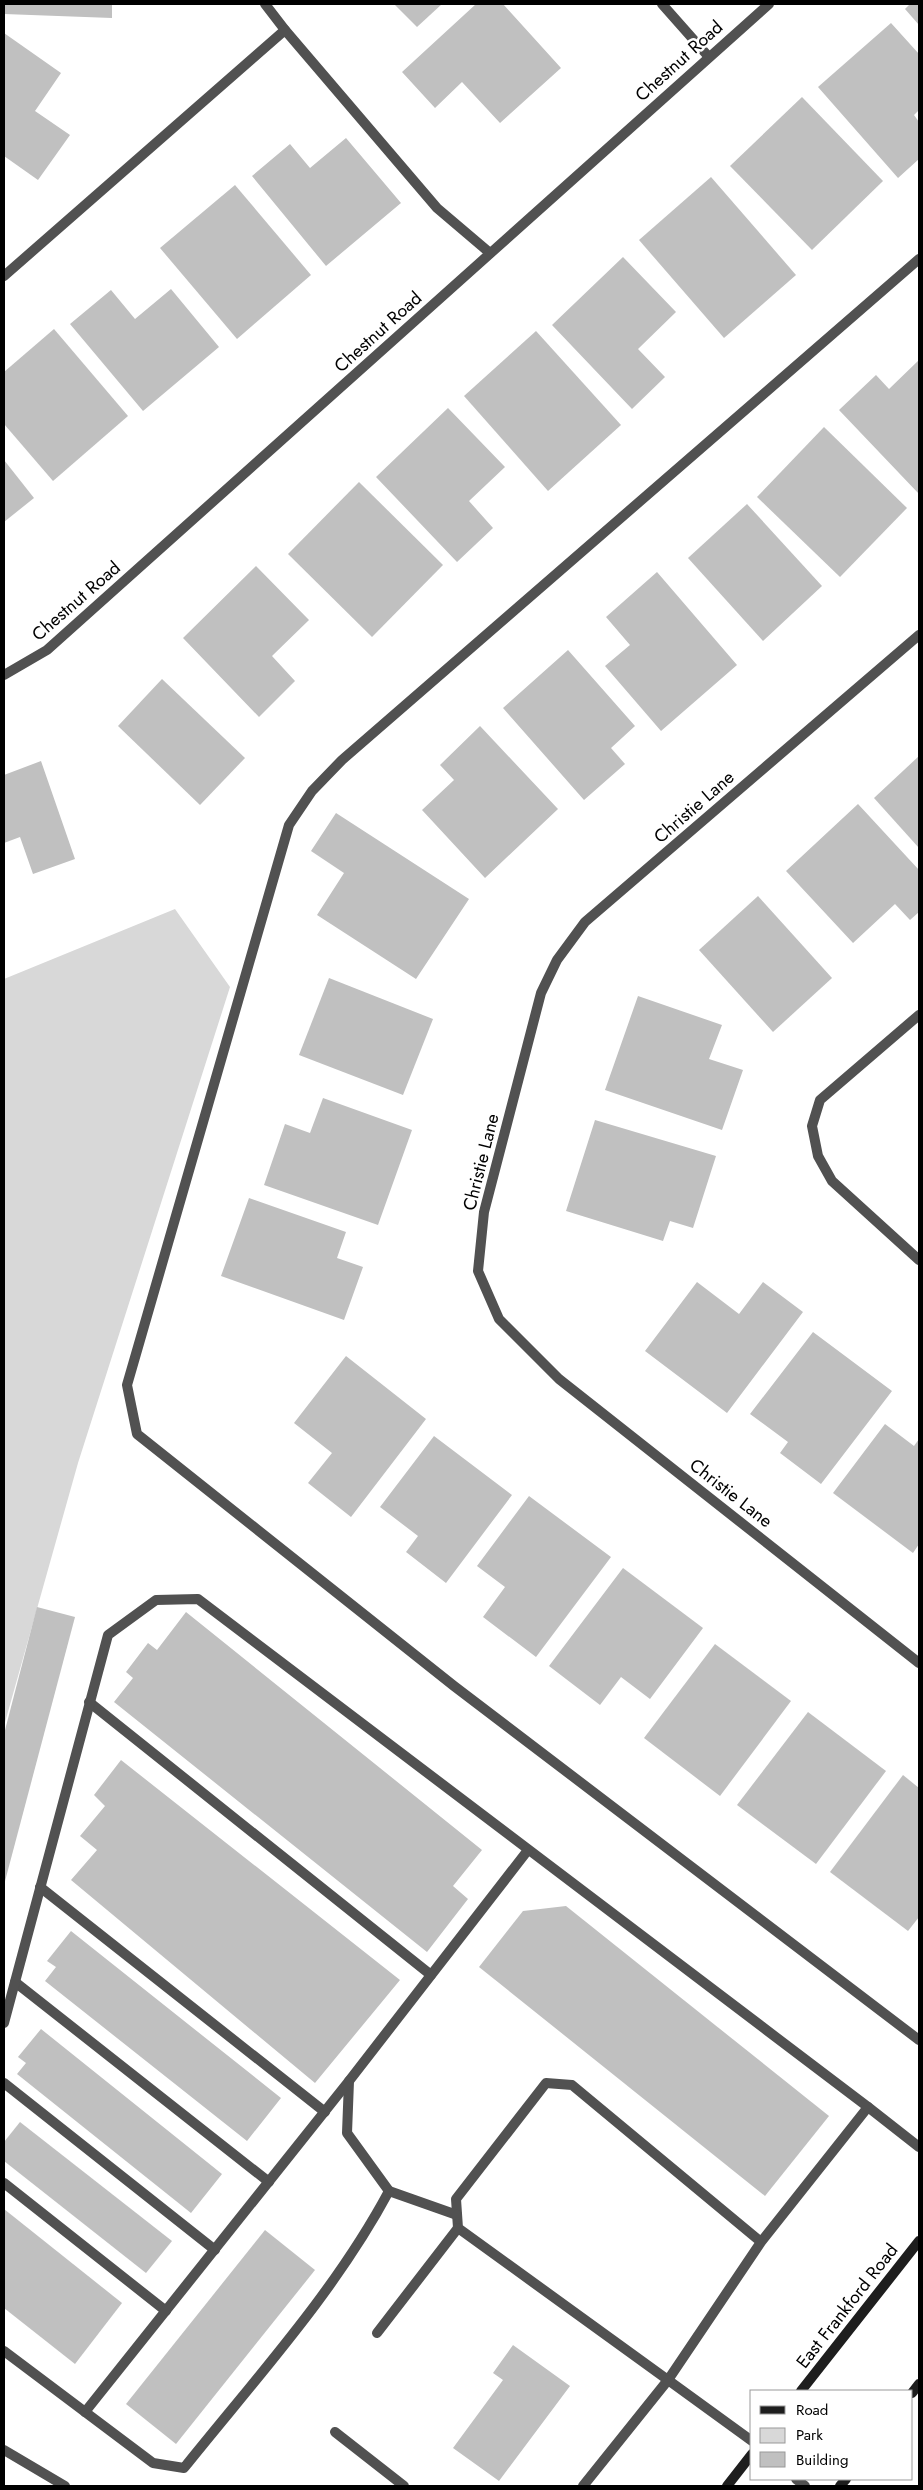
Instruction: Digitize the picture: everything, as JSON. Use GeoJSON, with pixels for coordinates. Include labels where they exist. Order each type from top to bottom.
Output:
{"type":"FeatureCollection","features":[{"type":"Feature","properties":{"kind":"main road","name":"East Frankford Road"},"geometry":{"type":"LineString","coordinates":[[802,2390],[919,2240]]}},
{"type":"Feature","properties":{"kind":"main road"},"geometry":{"type":"LineString","coordinates":[[727,2486],[750,2457]]}},
{"type":"Feature","properties":{"kind":"street"},"geometry":{"type":"LineString","coordinates":[[265,4],[437,208],[490,253]]}},
{"type":"Feature","properties":{"kind":"street"},"geometry":{"type":"LineString","coordinates":[[662,4],[708,56]]}},
{"type":"Feature","properties":{"kind":"street","name":"Chestnut Road"},"geometry":{"type":"LineString","coordinates":[[4,676],[47,650],[768,4]]}},
{"type":"Feature","properties":{"kind":"street"},"geometry":{"type":"LineString","coordinates":[[4,276],[285,30]]}},
{"type":"Feature","properties":{"kind":"street"},"geometry":{"type":"LineString","coordinates":[[919,259],[342,760],[312,791],[289,825],[127,1385],[137,1434],[454,1686],[919,2040]]}},
{"type":"Feature","properties":{"kind":"street","name":"Christie Lane"},"geometry":{"type":"LineString","coordinates":[[919,635],[585,922],[557,960],[541,993],[484,1212],[478,1271],[499,1319],[559,1379],[919,1663]]}},
{"type":"Feature","properties":{"kind":"street"},"geometry":{"type":"LineString","coordinates":[[919,1015],[820,1100],[812,1126],[818,1156],[832,1180],[919,1260]]}},
{"type":"Feature","properties":{"kind":"street"},"geometry":{"type":"LineString","coordinates":[[4,2023],[108,1635],[156,1600],[198,1599],[919,2147]]}},
{"type":"Feature","properties":{"kind":"street"},"geometry":{"type":"LineString","coordinates":[[89,1702],[431,1975]]}},
{"type":"Feature","properties":{"kind":"street"},"geometry":{"type":"LineString","coordinates":[[85,2412],[350,2081],[528,1850]]}},
{"type":"Feature","properties":{"kind":"street"},"geometry":{"type":"LineString","coordinates":[[40,1887],[325,2112]]}},
{"type":"Feature","properties":{"kind":"street"},"geometry":{"type":"LineString","coordinates":[[14,1982],[269,2182]]}},
{"type":"Feature","properties":{"kind":"street"},"geometry":{"type":"LineString","coordinates":[[350,2081],[347,2133],[389,2191],[457,2215]]}},
{"type":"Feature","properties":{"kind":"street"},"geometry":{"type":"LineString","coordinates":[[4,2083],[215,2250]]}},
{"type":"Feature","properties":{"kind":"street"},"geometry":{"type":"LineString","coordinates":[[377,2334],[458,2228],[456,2199],[546,2083],[572,2085],[761,2242]]}},
{"type":"Feature","properties":{"kind":"street"},"geometry":{"type":"LineString","coordinates":[[583,2486],[668,2380],[761,2242],[868,2107]]}},
{"type":"Feature","properties":{"kind":"street"},"geometry":{"type":"LineString","coordinates":[[4,2183],[166,2311]]}},
{"type":"Feature","properties":{"kind":"street"},"geometry":{"type":"LineString","coordinates":[[4,2351],[154,2463],[184,2468],[336,2278],[367,2232],[389,2191]]}},
{"type":"Feature","properties":{"kind":"street"},"geometry":{"type":"LineString","coordinates":[[458,2228],[750,2440]]}},
{"type":"Feature","properties":{"kind":"street"},"geometry":{"type":"LineString","coordinates":[[335,2432],[404,2486]]}},
{"type":"Feature","properties":{"kind":"street"},"geometry":{"type":"LineString","coordinates":[[6,2453],[65,2486]]}},
{"type":"Feature","properties":{"kind":"green space"},"geometry":{"type":"Polygon","coordinates":[[[175,909],[230,987],[78,1463],[4,1726],[4,979],[175,909]]]}},
{"type":"Feature","properties":{"kind":"building"},"geometry":{"type":"Polygon","coordinates":[[[4,4],[112,4],[112,18],[4,14],[4,4]]]}},
{"type":"Feature","properties":{"kind":"building"},"geometry":{"type":"Polygon","coordinates":[[[394,4],[442,4],[417,27],[394,4]]]}},
{"type":"Feature","properties":{"kind":"building"},"geometry":{"type":"Polygon","coordinates":[[[476,4],[503,4],[561,68],[500,123],[462,82],[435,108],[402,72],[476,4]]]}},
{"type":"Feature","properties":{"kind":"building"},"geometry":{"type":"Polygon","coordinates":[[[910,4],[919,4],[919,25],[905,9],[910,4]]]}},
{"type":"Feature","properties":{"kind":"building"},"geometry":{"type":"Polygon","coordinates":[[[891,23],[919,54],[919,110],[914,115],[919,122],[919,159],[898,178],[818,87],[891,23]]]}},
{"type":"Feature","properties":{"kind":"building"},"geometry":{"type":"Polygon","coordinates":[[[4,33],[61,73],[35,111],[70,135],[38,180],[4,156],[4,33]]]}},
{"type":"Feature","properties":{"kind":"building"},"geometry":{"type":"Polygon","coordinates":[[[802,97],[883,181],[812,250],[730,166],[802,97]]]}},
{"type":"Feature","properties":{"kind":"building"},"geometry":{"type":"Polygon","coordinates":[[[346,138],[401,203],[326,266],[252,176],[290,144],[310,168],[346,138]]]}},
{"type":"Feature","properties":{"kind":"building"},"geometry":{"type":"Polygon","coordinates":[[[711,177],[796,275],[724,338],[639,240],[711,177]]]}},
{"type":"Feature","properties":{"kind":"building"},"geometry":{"type":"Polygon","coordinates":[[[235,185],[311,275],[237,339],[160,248],[235,185]]]}},
{"type":"Feature","properties":{"kind":"building"},"geometry":{"type":"Polygon","coordinates":[[[623,257],[676,312],[638,349],[665,377],[632,409],[552,325],[623,257]]]}},
{"type":"Feature","properties":{"kind":"building"},"geometry":{"type":"Polygon","coordinates":[[[171,289],[219,347],[143,411],[70,324],[111,290],[135,319],[171,289]]]}},
{"type":"Feature","properties":{"kind":"building"},"geometry":{"type":"Polygon","coordinates":[[[54,329],[128,416],[53,481],[4,424],[4,372],[54,329]]]}},
{"type":"Feature","properties":{"kind":"building"},"geometry":{"type":"Polygon","coordinates":[[[536,331],[621,425],[548,491],[464,396],[536,331]]]}},
{"type":"Feature","properties":{"kind":"building"},"geometry":{"type":"Polygon","coordinates":[[[919,360],[919,494],[839,410],[876,375],[889,389],[919,360]]]}},
{"type":"Feature","properties":{"kind":"building"},"geometry":{"type":"Polygon","coordinates":[[[448,408],[505,467],[469,501],[493,528],[457,562],[376,477],[448,408]]]}},
{"type":"Feature","properties":{"kind":"building"},"geometry":{"type":"Polygon","coordinates":[[[824,427],[907,508],[840,577],[757,497],[824,427]]]}},
{"type":"Feature","properties":{"kind":"building"},"geometry":{"type":"Polygon","coordinates":[[[4,460],[34,498],[4,522],[4,460]]]}},
{"type":"Feature","properties":{"kind":"building"},"geometry":{"type":"Polygon","coordinates":[[[359,482],[443,565],[372,637],[288,554],[359,482]]]}},
{"type":"Feature","properties":{"kind":"building"},"geometry":{"type":"Polygon","coordinates":[[[747,504],[822,586],[763,641],[688,558],[747,504]]]}},
{"type":"Feature","properties":{"kind":"building"},"geometry":{"type":"Polygon","coordinates":[[[256,566],[309,620],[272,656],[295,681],[259,717],[183,638],[256,566]]]}},
{"type":"Feature","properties":{"kind":"building"},"geometry":{"type":"Polygon","coordinates":[[[657,572],[737,665],[661,731],[605,666],[630,645],[606,617],[657,572]]]}},
{"type":"Feature","properties":{"kind":"building"},"geometry":{"type":"Polygon","coordinates":[[[568,650],[635,726],[611,748],[625,764],[584,800],[503,708],[568,650]]]}},
{"type":"Feature","properties":{"kind":"building"},"geometry":{"type":"Polygon","coordinates":[[[162,679],[245,758],[200,805],[118,726],[162,679]]]}},
{"type":"Feature","properties":{"kind":"building"},"geometry":{"type":"Polygon","coordinates":[[[480,726],[558,809],[485,878],[422,810],[454,780],[440,765],[480,726]]]}},
{"type":"Feature","properties":{"kind":"building"},"geometry":{"type":"Polygon","coordinates":[[[919,756],[919,848],[874,798],[919,756]]]}},
{"type":"Feature","properties":{"kind":"building"},"geometry":{"type":"Polygon","coordinates":[[[41,761],[75,859],[33,874],[20,837],[4,843],[4,775],[41,761]]]}},
{"type":"Feature","properties":{"kind":"building"},"geometry":{"type":"Polygon","coordinates":[[[858,804],[919,870],[919,912],[910,920],[895,904],[853,943],[786,871],[858,804]]]}},
{"type":"Feature","properties":{"kind":"building"},"geometry":{"type":"Polygon","coordinates":[[[336,813],[469,899],[416,979],[317,915],[344,873],[311,851],[336,813]]]}},
{"type":"Feature","properties":{"kind":"building"},"geometry":{"type":"Polygon","coordinates":[[[758,896],[832,978],[773,1032],[699,950],[758,896]]]}},
{"type":"Feature","properties":{"kind":"building"},"geometry":{"type":"Polygon","coordinates":[[[329,978],[433,1019],[403,1095],[299,1055],[329,978]]]}},
{"type":"Feature","properties":{"kind":"building"},"geometry":{"type":"Polygon","coordinates":[[[638,996],[722,1025],[709,1059],[743,1070],[722,1130],[605,1090],[638,996]]]}},
{"type":"Feature","properties":{"kind":"building"},"geometry":{"type":"Polygon","coordinates":[[[323,1098],[412,1130],[378,1225],[264,1185],[285,1124],[310,1133],[323,1098]]]}},
{"type":"Feature","properties":{"kind":"building"},"geometry":{"type":"Polygon","coordinates":[[[595,1120],[716,1156],[693,1228],[670,1221],[663,1241],[566,1211],[595,1120]]]}},
{"type":"Feature","properties":{"kind":"building"},"geometry":{"type":"Polygon","coordinates":[[[249,1198],[346,1232],[337,1258],[363,1267],[344,1320],[221,1276],[249,1198]]]}},
{"type":"Feature","properties":{"kind":"building"},"geometry":{"type":"Polygon","coordinates":[[[697,1282],[739,1314],[763,1282],[803,1312],[727,1413],[645,1351],[697,1282]]]}},
{"type":"Feature","properties":{"kind":"building"},"geometry":{"type":"Polygon","coordinates":[[[813,1332],[892,1391],[821,1484],[780,1453],[788,1442],[750,1414],[813,1332]]]}},
{"type":"Feature","properties":{"kind":"building"},"geometry":{"type":"Polygon","coordinates":[[[346,1356],[426,1419],[351,1517],[308,1483],[332,1453],[294,1423],[346,1356]]]}},
{"type":"Feature","properties":{"kind":"building"},"geometry":{"type":"Polygon","coordinates":[[[885,1424],[914,1446],[919,1439],[919,1544],[913,1553],[833,1493],[885,1424]]]}},
{"type":"Feature","properties":{"kind":"building"},"geometry":{"type":"Polygon","coordinates":[[[434,1436],[512,1495],[446,1583],[406,1552],[418,1536],[380,1507],[434,1436]]]}},
{"type":"Feature","properties":{"kind":"building"},"geometry":{"type":"Polygon","coordinates":[[[529,1496],[611,1557],[536,1657],[483,1617],[505,1587],[477,1566],[529,1496]]]}},
{"type":"Feature","properties":{"kind":"building"},"geometry":{"type":"Polygon","coordinates":[[[623,1568],[703,1628],[650,1699],[621,1677],[600,1705],[549,1666],[623,1568]]]}},
{"type":"Feature","properties":{"kind":"building"},"geometry":{"type":"Polygon","coordinates":[[[37,1607],[75,1617],[4,1885],[4,1734],[37,1607]]]}},
{"type":"Feature","properties":{"kind":"building"},"geometry":{"type":"Polygon","coordinates":[[[186,1612],[482,1850],[453,1886],[468,1899],[427,1952],[114,1702],[133,1678],[126,1672],[148,1643],[157,1650],[186,1612]]]}},
{"type":"Feature","properties":{"kind":"building"},"geometry":{"type":"Polygon","coordinates":[[[715,1644],[791,1701],[720,1796],[644,1738],[715,1644]]]}},
{"type":"Feature","properties":{"kind":"building"},"geometry":{"type":"Polygon","coordinates":[[[808,1712],[886,1771],[816,1864],[737,1805],[808,1712]]]}},
{"type":"Feature","properties":{"kind":"building"},"geometry":{"type":"Polygon","coordinates":[[[121,1760],[400,1980],[315,2083],[71,1880],[97,1850],[80,1836],[105,1806],[94,1795],[121,1760]]]}},
{"type":"Feature","properties":{"kind":"building"},"geometry":{"type":"Polygon","coordinates":[[[903,1775],[919,1788],[919,1917],[908,1931],[830,1872],[903,1775]]]}},
{"type":"Feature","properties":{"kind":"building"},"geometry":{"type":"Polygon","coordinates":[[[566,1906],[829,2116],[765,2196],[479,1967],[523,1911],[566,1906]]]}},
{"type":"Feature","properties":{"kind":"building"},"geometry":{"type":"Polygon","coordinates":[[[71,1931],[281,2098],[247,2141],[45,1981],[56,1967],[47,1961],[71,1931]]]}},
{"type":"Feature","properties":{"kind":"building"},"geometry":{"type":"Polygon","coordinates":[[[41,2029],[222,2174],[191,2213],[17,2074],[26,2063],[18,2057],[41,2029]]]}},
{"type":"Feature","properties":{"kind":"building"},"geometry":{"type":"Polygon","coordinates":[[[20,2122],[172,2241],[146,2273],[4,2161],[4,2142],[20,2122]]]}},
{"type":"Feature","properties":{"kind":"building"},"geometry":{"type":"Polygon","coordinates":[[[4,2209],[122,2303],[75,2364],[4,2308],[4,2209]]]}},
{"type":"Feature","properties":{"kind":"building"},"geometry":{"type":"Polygon","coordinates":[[[265,2230],[315,2270],[176,2444],[126,2404],[265,2230]]]}},
{"type":"Feature","properties":{"kind":"building"},"geometry":{"type":"Polygon","coordinates":[[[513,2345],[570,2386],[499,2481],[453,2448],[503,2380],[493,2373],[513,2345]]]}}]}
